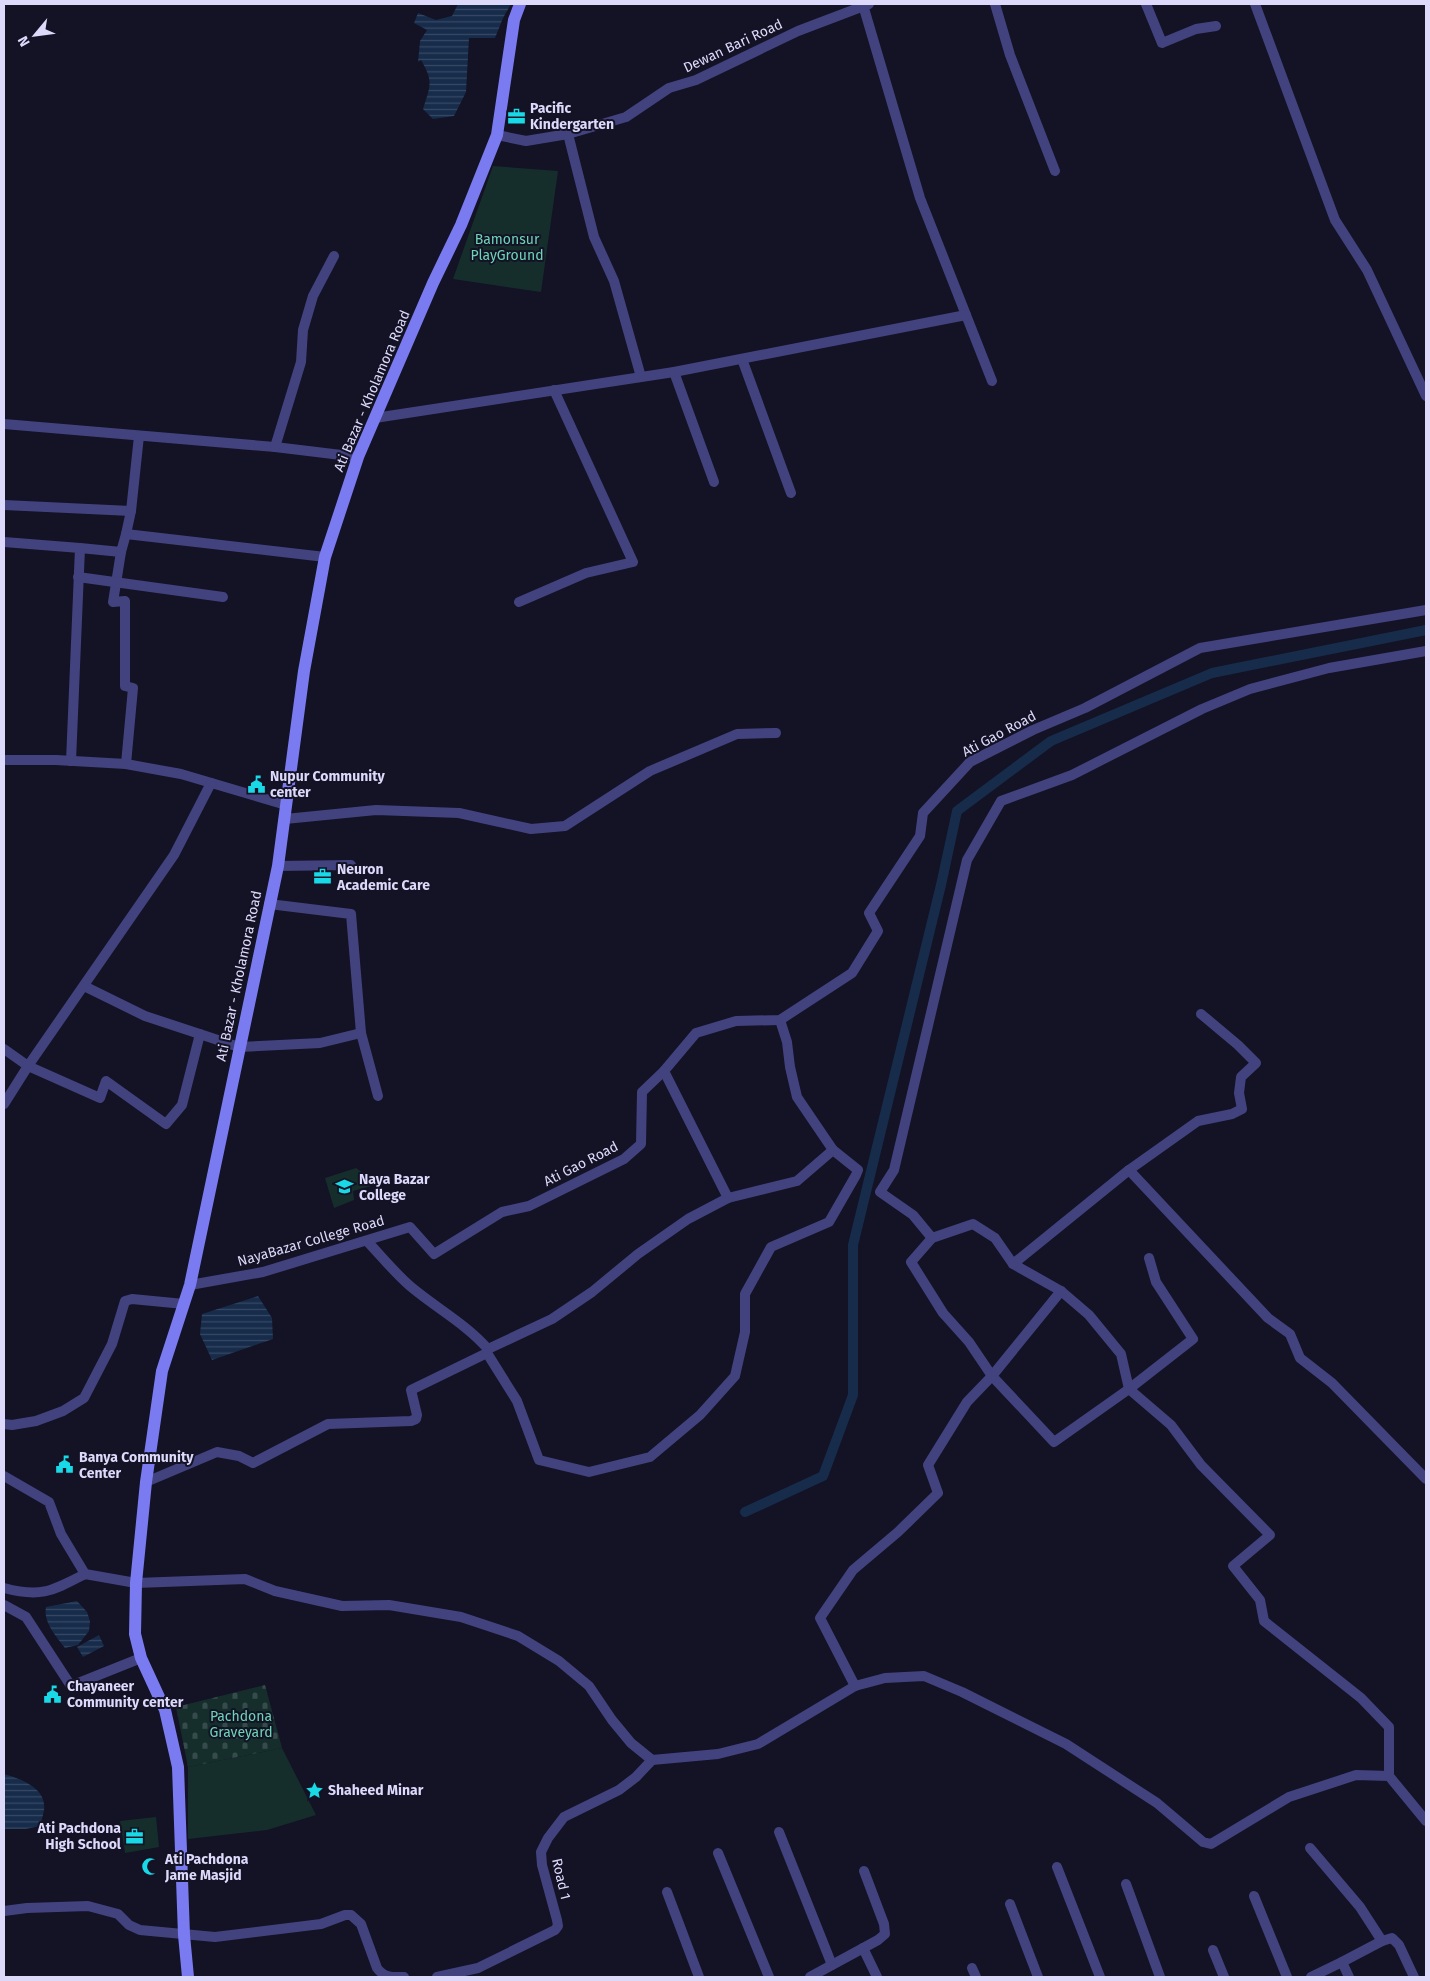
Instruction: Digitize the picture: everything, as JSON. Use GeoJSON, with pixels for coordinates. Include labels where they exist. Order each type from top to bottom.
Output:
{"type":"FeatureCollection","features":[{"type":"Feature","properties":{"kind":"main road","name":"Ati Bazar - Kholamora Road"},"geometry":{"type":"LineString","coordinates":[[188,1977],[184,1935],[178,1768],[165,1710],[141,1658],[135,1634],[136,1583],[146,1482],[162,1371],[190,1285],[278,866],[304,671],[325,558],[358,457],[433,283],[462,224],[497,135],[514,20],[520,4]]}},
{"type":"Feature","properties":{"kind":"street"},"geometry":{"type":"LineString","coordinates":[[995,4],[1010,54],[1055,171]]}},
{"type":"Feature","properties":{"kind":"street"},"geometry":{"type":"LineString","coordinates":[[1146,4],[1162,43],[1196,29],[1216,26]]}},
{"type":"Feature","properties":{"kind":"street"},"geometry":{"type":"LineString","coordinates":[[1255,4],[1335,220],[1366,270],[1426,396]]}},
{"type":"Feature","properties":{"kind":"street","name":"Dewan Bari Road"},"geometry":{"type":"LineString","coordinates":[[497,135],[526,142],[568,134],[626,117],[669,88],[696,80],[798,31],[866,5]]}},
{"type":"Feature","properties":{"kind":"street"},"geometry":{"type":"LineString","coordinates":[[866,5],[920,198],[992,381]]}},
{"type":"Feature","properties":{"kind":"street"},"geometry":{"type":"LineString","coordinates":[[568,134],[594,237],[614,281],[641,377]]}},
{"type":"Feature","properties":{"kind":"street"},"geometry":{"type":"LineString","coordinates":[[275,447],[301,362],[303,330],[313,296],[334,256]]}},
{"type":"Feature","properties":{"kind":"street"},"geometry":{"type":"LineString","coordinates":[[375,418],[674,372],[966,315]]}},
{"type":"Feature","properties":{"kind":"street"},"geometry":{"type":"LineString","coordinates":[[742,359],[791,493]]}},
{"type":"Feature","properties":{"kind":"street"},"geometry":{"type":"LineString","coordinates":[[674,372],[714,482]]}},
{"type":"Feature","properties":{"kind":"street"},"geometry":{"type":"LineString","coordinates":[[519,602],[586,573],[633,562],[554,390]]}},
{"type":"Feature","properties":{"kind":"street"},"geometry":{"type":"LineString","coordinates":[[4,424],[275,447],[358,457]]}},
{"type":"Feature","properties":{"kind":"street"},"geometry":{"type":"LineString","coordinates":[[126,764],[133,688],[125,686],[125,601],[113,602],[121,552],[131,511],[139,436]]}},
{"type":"Feature","properties":{"kind":"street"},"geometry":{"type":"LineString","coordinates":[[4,505],[131,511]]}},
{"type":"Feature","properties":{"kind":"street"},"geometry":{"type":"LineString","coordinates":[[126,534],[325,558]]}},
{"type":"Feature","properties":{"kind":"street"},"geometry":{"type":"LineString","coordinates":[[4,542],[121,552]]}},
{"type":"Feature","properties":{"kind":"street"},"geometry":{"type":"LineString","coordinates":[[71,760],[80,548]]}},
{"type":"Feature","properties":{"kind":"street"},"geometry":{"type":"LineString","coordinates":[[78,577],[115,584],[223,597]]}},
{"type":"Feature","properties":{"kind":"street","name":"Ati Gao Road"},"geometry":{"type":"LineString","coordinates":[[410,1227],[434,1254],[502,1212],[529,1206],[624,1160],[641,1144],[642,1092],[696,1033],[736,1021],[780,1020],[852,973],[878,931],[869,913],[920,836],[923,813],[970,762],[1033,730],[1085,708],[1200,648],[1426,610]]}},
{"type":"Feature","properties":{"kind":"street"},"geometry":{"type":"LineString","coordinates":[[932,1238],[913,1215],[880,1192],[894,1170],[967,860],[1001,801],[1072,775],[1202,709],[1250,689],[1329,668],[1426,651]]}},
{"type":"Feature","properties":{"kind":"street"},"geometry":{"type":"LineString","coordinates":[[285,818],[385,811],[459,813],[531,829],[565,826],[650,771],[737,734],[776,734]]}},
{"type":"Feature","properties":{"kind":"street"},"geometry":{"type":"LineString","coordinates":[[4,760],[71,760],[126,764],[181,774],[286,805]]}},
{"type":"Feature","properties":{"kind":"street"},"geometry":{"type":"LineString","coordinates":[[4,1104],[28,1066],[174,855],[211,783]]}},
{"type":"Feature","properties":{"kind":"street"},"geometry":{"type":"LineString","coordinates":[[278,866],[351,865]]}},
{"type":"Feature","properties":{"kind":"street"},"geometry":{"type":"LineString","coordinates":[[270,904],[351,914],[361,1033],[378,1096]]}},
{"type":"Feature","properties":{"kind":"street"},"geometry":{"type":"LineString","coordinates":[[84,986],[145,1016],[239,1047],[320,1043],[361,1033]]}},
{"type":"Feature","properties":{"kind":"street"},"geometry":{"type":"LineString","coordinates":[[1013,1264],[1129,1170],[1198,1121],[1232,1114],[1242,1109],[1239,1093],[1241,1077],[1256,1063],[1201,1014]]}},
{"type":"Feature","properties":{"kind":"street"},"geometry":{"type":"LineString","coordinates":[[367,1241],[408,1284],[428,1301],[450,1314],[476,1336],[517,1401],[539,1460],[590,1472],[650,1457],[700,1415],[735,1376],[745,1332],[745,1294],[770,1247],[829,1222],[858,1170],[833,1150],[797,1097],[790,1067],[787,1042],[780,1020]]}},
{"type":"Feature","properties":{"kind":"street"},"geometry":{"type":"LineString","coordinates":[[4,1049],[28,1066],[100,1098],[106,1082],[166,1124],[182,1105],[200,1034]]}},
{"type":"Feature","properties":{"kind":"street"},"geometry":{"type":"LineString","coordinates":[[664,1070],[728,1198]]}},
{"type":"Feature","properties":{"kind":"street"},"geometry":{"type":"LineString","coordinates":[[146,1482],[175,1472],[217,1452],[239,1456],[253,1463],[328,1424],[411,1421],[416,1419],[417,1415],[411,1390],[552,1319],[592,1292],[638,1254],[688,1219],[728,1198],[797,1181],[833,1150]]}},
{"type":"Feature","properties":{"kind":"street"},"geometry":{"type":"LineString","coordinates":[[1129,1170],[1268,1318],[1290,1334],[1300,1358],[1332,1383],[1426,1480]]}},
{"type":"Feature","properties":{"kind":"street"},"geometry":{"type":"LineString","coordinates":[[1148,1258],[1156,1282],[1193,1339],[1130,1389],[1054,1442],[992,1376],[969,1342],[943,1313],[911,1262],[932,1238],[973,1224],[995,1238],[1013,1264],[1061,1291],[1089,1316],[1121,1354],[1130,1389],[1170,1425],[1201,1465],[1270,1535],[1233,1566],[1260,1600],[1264,1621],[1361,1698],[1389,1727],[1389,1776],[1426,1821]]}},
{"type":"Feature","properties":{"kind":"street","name":"NayaBazar College Road"},"geometry":{"type":"LineString","coordinates":[[190,1285],[264,1272],[410,1227]]}},
{"type":"Feature","properties":{"kind":"street"},"geometry":{"type":"LineString","coordinates":[[856,1686],[820,1618],[853,1570],[898,1532],[938,1493],[928,1465],[967,1402],[992,1376],[1061,1291]]}},
{"type":"Feature","properties":{"kind":"street"},"geometry":{"type":"LineString","coordinates":[[4,1424],[12,1425],[36,1421],[63,1412],[84,1398],[112,1344],[125,1301],[132,1299],[184,1304]]}},
{"type":"Feature","properties":{"kind":"street"},"geometry":{"type":"LineString","coordinates":[[4,1476],[49,1502],[61,1534],[85,1574]]}},
{"type":"Feature","properties":{"kind":"street"},"geometry":{"type":"LineString","coordinates":[[4,1588],[34,1593],[44,1592],[55,1589],[85,1574],[136,1583],[245,1579],[275,1591],[342,1606],[389,1605],[461,1617],[518,1636],[559,1661],[589,1686],[612,1720],[631,1743],[652,1760],[718,1754],[758,1744],[856,1686],[885,1678],[924,1676],[962,1692],[1066,1744],[1157,1803],[1203,1842],[1211,1844],[1289,1797],[1356,1775],[1389,1776]]}},
{"type":"Feature","properties":{"kind":"street"},"geometry":{"type":"LineString","coordinates":[[4,1605],[26,1617],[71,1686],[141,1658]]}},
{"type":"Feature","properties":{"kind":"street","name":"Road 1"},"geometry":{"type":"LineString","coordinates":[[437,1977],[478,1968],[555,1930],[558,1926],[557,1920],[542,1865],[541,1852],[548,1838],[564,1817],[619,1790],[636,1777],[652,1760]]}},
{"type":"Feature","properties":{"kind":"street"},"geometry":{"type":"LineString","coordinates":[[779,1832],[832,1965]]}},
{"type":"Feature","properties":{"kind":"street"},"geometry":{"type":"LineString","coordinates":[[1310,1848],[1360,1907],[1382,1941]]}},
{"type":"Feature","properties":{"kind":"street"},"geometry":{"type":"LineString","coordinates":[[718,1853],[769,1977]]}},
{"type":"Feature","properties":{"kind":"street"},"geometry":{"type":"LineString","coordinates":[[1057,1867],[1100,1977]]}},
{"type":"Feature","properties":{"kind":"street"},"geometry":{"type":"LineString","coordinates":[[812,1977],[886,1934],[864,1871]]}},
{"type":"Feature","properties":{"kind":"street"},"geometry":{"type":"LineString","coordinates":[[1126,1884],[1160,1977]]}},
{"type":"Feature","properties":{"kind":"street"},"geometry":{"type":"LineString","coordinates":[[667,1892],[699,1977]]}},
{"type":"Feature","properties":{"kind":"street"},"geometry":{"type":"LineString","coordinates":[[1254,1896],[1287,1977]]}},
{"type":"Feature","properties":{"kind":"street"},"geometry":{"type":"LineString","coordinates":[[1010,1904],[1038,1977]]}},
{"type":"Feature","properties":{"kind":"street"},"geometry":{"type":"LineString","coordinates":[[4,1912],[27,1908],[88,1906],[118,1914],[129,1924],[140,1930],[215,1937],[322,1924],[345,1914],[350,1915],[361,1924],[381,1974],[389,1977],[404,1977]]}},
{"type":"Feature","properties":{"kind":"street"},"geometry":{"type":"LineString","coordinates":[[1311,1977],[1382,1941],[1392,1938],[1395,1940],[1414,1977]]}},
{"type":"Feature","properties":{"kind":"street"},"geometry":{"type":"LineString","coordinates":[[863,1948],[877,1977]]}},
{"type":"Feature","properties":{"kind":"street"},"geometry":{"type":"LineString","coordinates":[[1213,1950],[1224,1977]]}},
{"type":"Feature","properties":{"kind":"street"},"geometry":{"type":"LineString","coordinates":[[1342,1962],[1349,1977]]}},
{"type":"Feature","properties":{"kind":"green space","name":"Bamonsur PlayGround"},"geometry":{"type":"Polygon","coordinates":[[[493,166],[558,171],[541,292],[453,279],[493,166]]]}},
{"type":"Feature","properties":{"kind":"green space"},"geometry":{"type":"Polygon","coordinates":[[[356,1168],[363,1173],[368,1173],[371,1186],[353,1191],[354,1200],[334,1208],[325,1178],[356,1168]]]}},
{"type":"Feature","properties":{"kind":"green space","name":"Pachdona Graveyard"},"geometry":{"type":"Polygon","coordinates":[[[265,1685],[282,1748],[188,1767],[176,1707],[265,1685]]]}},
{"type":"Feature","properties":{"kind":"green space"},"geometry":{"type":"Polygon","coordinates":[[[282,1748],[316,1815],[267,1830],[188,1839],[188,1767],[282,1748]]]}},
{"type":"Feature","properties":{"kind":"green space"},"geometry":{"type":"Polygon","coordinates":[[[156,1817],[159,1847],[125,1853],[120,1821],[156,1817]]]}},
{"type":"Feature","properties":{"kind":"water"},"geometry":{"type":"Polygon","coordinates":[[[458,4],[511,4],[495,38],[469,38],[466,92],[454,116],[433,119],[423,109],[430,84],[428,74],[421,60],[418,62],[420,41],[427,30],[414,23],[418,13],[436,20],[452,16],[458,4]]]}},
{"type":"Feature","properties":{"kind":"water"},"geometry":{"type":"Polygon","coordinates":[[[258,1296],[272,1318],[273,1339],[212,1360],[200,1334],[202,1314],[258,1296]]]}},
{"type":"Feature","properties":{"kind":"water"},"geometry":{"type":"Polygon","coordinates":[[[77,1601],[87,1612],[90,1621],[89,1631],[78,1645],[65,1648],[48,1623],[46,1607],[77,1601]]]}},
{"type":"Feature","properties":{"kind":"water"},"geometry":{"type":"Polygon","coordinates":[[[99,1635],[104,1646],[83,1657],[77,1647],[99,1635]]]}},
{"type":"Feature","properties":{"kind":"water"},"geometry":{"type":"Polygon","coordinates":[[[4,1774],[25,1782],[37,1790],[44,1802],[40,1826],[26,1829],[4,1829],[4,1774]]]}},
{"type":"Feature","properties":{"kind":"waterway"},"geometry":{"type":"LineString","coordinates":[[745,1512],[823,1476],[853,1395],[853,1245],[941,885],[957,811],[1051,741],[1212,673],[1426,630]]}},
{"type":"Feature","properties":{"kind":"place","name":"Pacific Kindergarten"},"geometry":{"type":"Point","coordinates":[516,116]}},
{"type":"Feature","properties":{"kind":"place","name":"Nupur Community center"},"geometry":{"type":"Point","coordinates":[256,784]}},
{"type":"Feature","properties":{"kind":"place","name":"Neuron Academic Care"},"geometry":{"type":"Point","coordinates":[323,877]}},
{"type":"Feature","properties":{"kind":"place","name":"Naya Bazar College"},"geometry":{"type":"Point","coordinates":[345,1187]}},
{"type":"Feature","properties":{"kind":"place","name":"Banya Community Center"},"geometry":{"type":"Point","coordinates":[65,1465]}},
{"type":"Feature","properties":{"kind":"place","name":"Chayaneer Community center"},"geometry":{"type":"Point","coordinates":[53,1694]}},
{"type":"Feature","properties":{"kind":"place","name":"Shaheed Minar"},"geometry":{"type":"Point","coordinates":[314,1790]}},
{"type":"Feature","properties":{"kind":"place","name":"Ati Pachdona High School"},"geometry":{"type":"Point","coordinates":[135,1836]}},
{"type":"Feature","properties":{"kind":"place","name":"Ati Pachdona Jame Masjid"},"geometry":{"type":"Point","coordinates":[151,1867]}}]}
